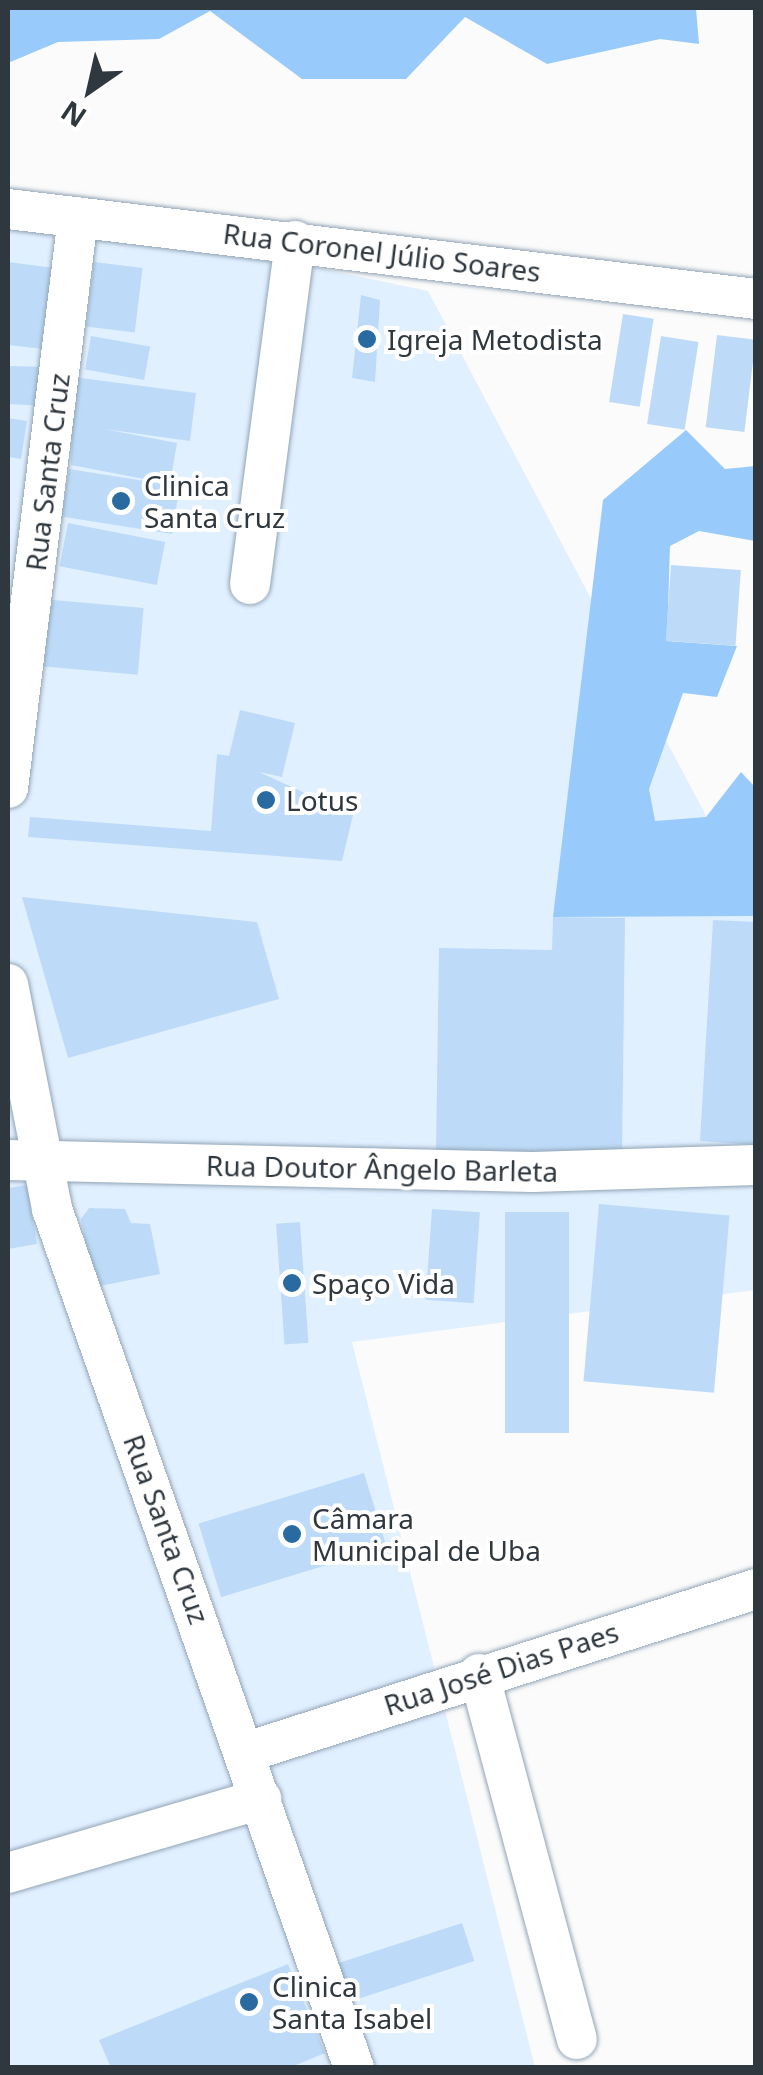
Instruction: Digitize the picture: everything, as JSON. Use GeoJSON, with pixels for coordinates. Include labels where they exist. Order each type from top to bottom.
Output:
{"type":"FeatureCollection","features":[{"type":"Feature","properties":{"kind":"street","name":"Rua Coronel Júlio Soares"},"geometry":{"type":"LineString","coordinates":[[8,208],[756,298]]}},
{"type":"Feature","properties":{"kind":"street","name":"Rua Santa Cruz"},"geometry":{"type":"LineString","coordinates":[[8,788],[78,217]]}},
{"type":"Feature","properties":{"kind":"street"},"geometry":{"type":"LineString","coordinates":[[250,584],[295,241]]}},
{"type":"Feature","properties":{"kind":"street","name":"Rua Santa Cruz"},"geometry":{"type":"LineString","coordinates":[[8,984],[23,1160],[247,1752],[354,2068]]}},
{"type":"Feature","properties":{"kind":"street","name":"Rua Doutor Ângelo Barleta"},"geometry":{"type":"LineString","coordinates":[[23,1160],[532,1172],[756,1165]]}},
{"type":"Feature","properties":{"kind":"street","name":"Rua José Dias Paes"},"geometry":{"type":"LineString","coordinates":[[247,1752],[479,1674],[756,1589]]}},
{"type":"Feature","properties":{"kind":"street"},"geometry":{"type":"LineString","coordinates":[[479,1674],[577,2039]]}},
{"type":"Feature","properties":{"kind":"street"},"geometry":{"type":"LineString","coordinates":[[8,1873],[261,1798]]}},
{"type":"Feature","properties":{"kind":"shaded area"},"geometry":{"type":"Polygon","coordinates":[[[8,8],[696,8],[699,44],[660,39],[547,64],[465,17],[406,79],[302,79],[210,11],[159,39],[58,42],[8,63],[8,8]]]}},
{"type":"Feature","properties":{"kind":"shaded area"},"geometry":{"type":"Polygon","coordinates":[[[8,203],[428,291],[756,910],[755,1290],[352,1342],[535,2067],[8,2068],[8,203]]]}},
{"type":"Feature","properties":{"kind":"shaded area"},"geometry":{"type":"Polygon","coordinates":[[[686,430],[725,469],[755,466],[755,541],[699,531],[670,546],[667,641],[737,646],[717,697],[683,693],[649,789],[655,821],[706,817],[741,772],[755,787],[755,916],[553,917],[603,500],[686,430]]]}},
{"type":"Feature","properties":{"kind":"building"},"geometry":{"type":"Polygon","coordinates":[[[8,262],[62,269],[52,350],[8,345],[8,262]]]}},
{"type":"Feature","properties":{"kind":"building"},"geometry":{"type":"Polygon","coordinates":[[[94,262],[143,268],[135,332],[86,327],[94,262]]]}},
{"type":"Feature","properties":{"kind":"building","name":"Igreja Metodista"},"geometry":{"type":"Polygon","coordinates":[[[361,295],[380,300],[375,382],[352,378],[361,295]]]}},
{"type":"Feature","properties":{"kind":"building"},"geometry":{"type":"Polygon","coordinates":[[[623,314],[654,319],[640,407],[609,402],[623,314]]]}},
{"type":"Feature","properties":{"kind":"building"},"geometry":{"type":"Polygon","coordinates":[[[717,335],[756,340],[744,432],[706,427],[717,335]]]}},
{"type":"Feature","properties":{"kind":"building"},"geometry":{"type":"Polygon","coordinates":[[[91,336],[150,346],[144,380],[85,369],[91,336]]]}},
{"type":"Feature","properties":{"kind":"building"},"geometry":{"type":"Polygon","coordinates":[[[661,336],[699,342],[685,430],[647,424],[661,336]]]}},
{"type":"Feature","properties":{"kind":"building"},"geometry":{"type":"Polygon","coordinates":[[[8,366],[52,367],[45,406],[8,404],[8,366]]]}},
{"type":"Feature","properties":{"kind":"building"},"geometry":{"type":"Polygon","coordinates":[[[73,377],[196,393],[190,441],[104,429],[177,443],[170,484],[71,465],[73,377]]]}},
{"type":"Feature","properties":{"kind":"building"},"geometry":{"type":"Polygon","coordinates":[[[8,418],[27,421],[21,459],[8,457],[8,418]]]}},
{"type":"Feature","properties":{"kind":"building","name":"Clinica Santa Cruz"},"geometry":{"type":"Polygon","coordinates":[[[69,469],[180,487],[172,534],[61,516],[69,469]]]}},
{"type":"Feature","properties":{"kind":"building"},"geometry":{"type":"Polygon","coordinates":[[[68,523],[165,542],[157,585],[60,566],[68,523]]]}},
{"type":"Feature","properties":{"kind":"building"},"geometry":{"type":"Polygon","coordinates":[[[671,565],[741,570],[736,646],[666,641],[671,565]]]}},
{"type":"Feature","properties":{"kind":"building"},"geometry":{"type":"Polygon","coordinates":[[[42,599],[144,608],[138,675],[36,666],[42,599]]]}},
{"type":"Feature","properties":{"kind":"building","name":"Lotus"},"geometry":{"type":"Polygon","coordinates":[[[240,710],[295,723],[282,777],[259,772],[353,815],[342,861],[28,837],[30,817],[211,831],[217,754],[229,756],[240,710]]]}},
{"type":"Feature","properties":{"kind":"building"},"geometry":{"type":"Polygon","coordinates":[[[22,897],[257,922],[279,999],[68,1058],[22,897]]]}},
{"type":"Feature","properties":{"kind":"building"},"geometry":{"type":"Polygon","coordinates":[[[553,917],[625,918],[622,1155],[436,1152],[439,948],[552,950],[553,917]]]}},
{"type":"Feature","properties":{"kind":"building"},"geometry":{"type":"Polygon","coordinates":[[[713,920],[756,922],[756,1145],[700,1141],[713,920]]]}},
{"type":"Feature","properties":{"kind":"building"},"geometry":{"type":"Polygon","coordinates":[[[27,1185],[37,1244],[8,1249],[8,1188],[27,1185]]]}},
{"type":"Feature","properties":{"kind":"building"},"geometry":{"type":"Polygon","coordinates":[[[599,1204],[730,1215],[714,1393],[583,1381],[599,1204]]]}},
{"type":"Feature","properties":{"kind":"building"},"geometry":{"type":"Polygon","coordinates":[[[89,1208],[125,1209],[131,1223],[150,1224],[160,1274],[95,1287],[81,1219],[89,1208]]]}},
{"type":"Feature","properties":{"kind":"building"},"geometry":{"type":"Polygon","coordinates":[[[432,1209],[480,1212],[474,1303],[426,1300],[432,1209]]]}},
{"type":"Feature","properties":{"kind":"building"},"geometry":{"type":"Polygon","coordinates":[[[505,1212],[569,1212],[569,1433],[505,1433],[505,1212]]]}},
{"type":"Feature","properties":{"kind":"building","name":"Spaço Vida"},"geometry":{"type":"Polygon","coordinates":[[[300,1222],[308,1343],[284,1344],[276,1224],[300,1222]]]}},
{"type":"Feature","properties":{"kind":"building","name":"Câmara Municipal de Uba"},"geometry":{"type":"Polygon","coordinates":[[[364,1473],[387,1547],[221,1597],[199,1524],[364,1473]]]}},
{"type":"Feature","properties":{"kind":"building","name":"Clinica Santa Isabel"},"geometry":{"type":"Polygon","coordinates":[[[462,1923],[474,1961],[336,2006],[323,1968],[462,1923]]]}},
{"type":"Feature","properties":{"kind":"building","name":"Clinica Santa Isabel"},"geometry":{"type":"Polygon","coordinates":[[[288,1964],[325,2053],[289,2068],[111,2068],[99,2040],[288,1964]]]}},
{"type":"Feature","properties":{"kind":"place","name":"Igreja Metodista"},"geometry":{"type":"Point","coordinates":[367,339]}},
{"type":"Feature","properties":{"kind":"place","name":"Clinica Santa Cruz"},"geometry":{"type":"Point","coordinates":[121,501]}},
{"type":"Feature","properties":{"kind":"place","name":"Lotus"},"geometry":{"type":"Point","coordinates":[266,800]}},
{"type":"Feature","properties":{"kind":"place","name":"Spaço Vida"},"geometry":{"type":"Point","coordinates":[292,1283]}},
{"type":"Feature","properties":{"kind":"place","name":"Câmara Municipal de Uba"},"geometry":{"type":"Point","coordinates":[292,1534]}},
{"type":"Feature","properties":{"kind":"place","name":"Clinica Santa Isabel"},"geometry":{"type":"Point","coordinates":[249,2002]}}]}
